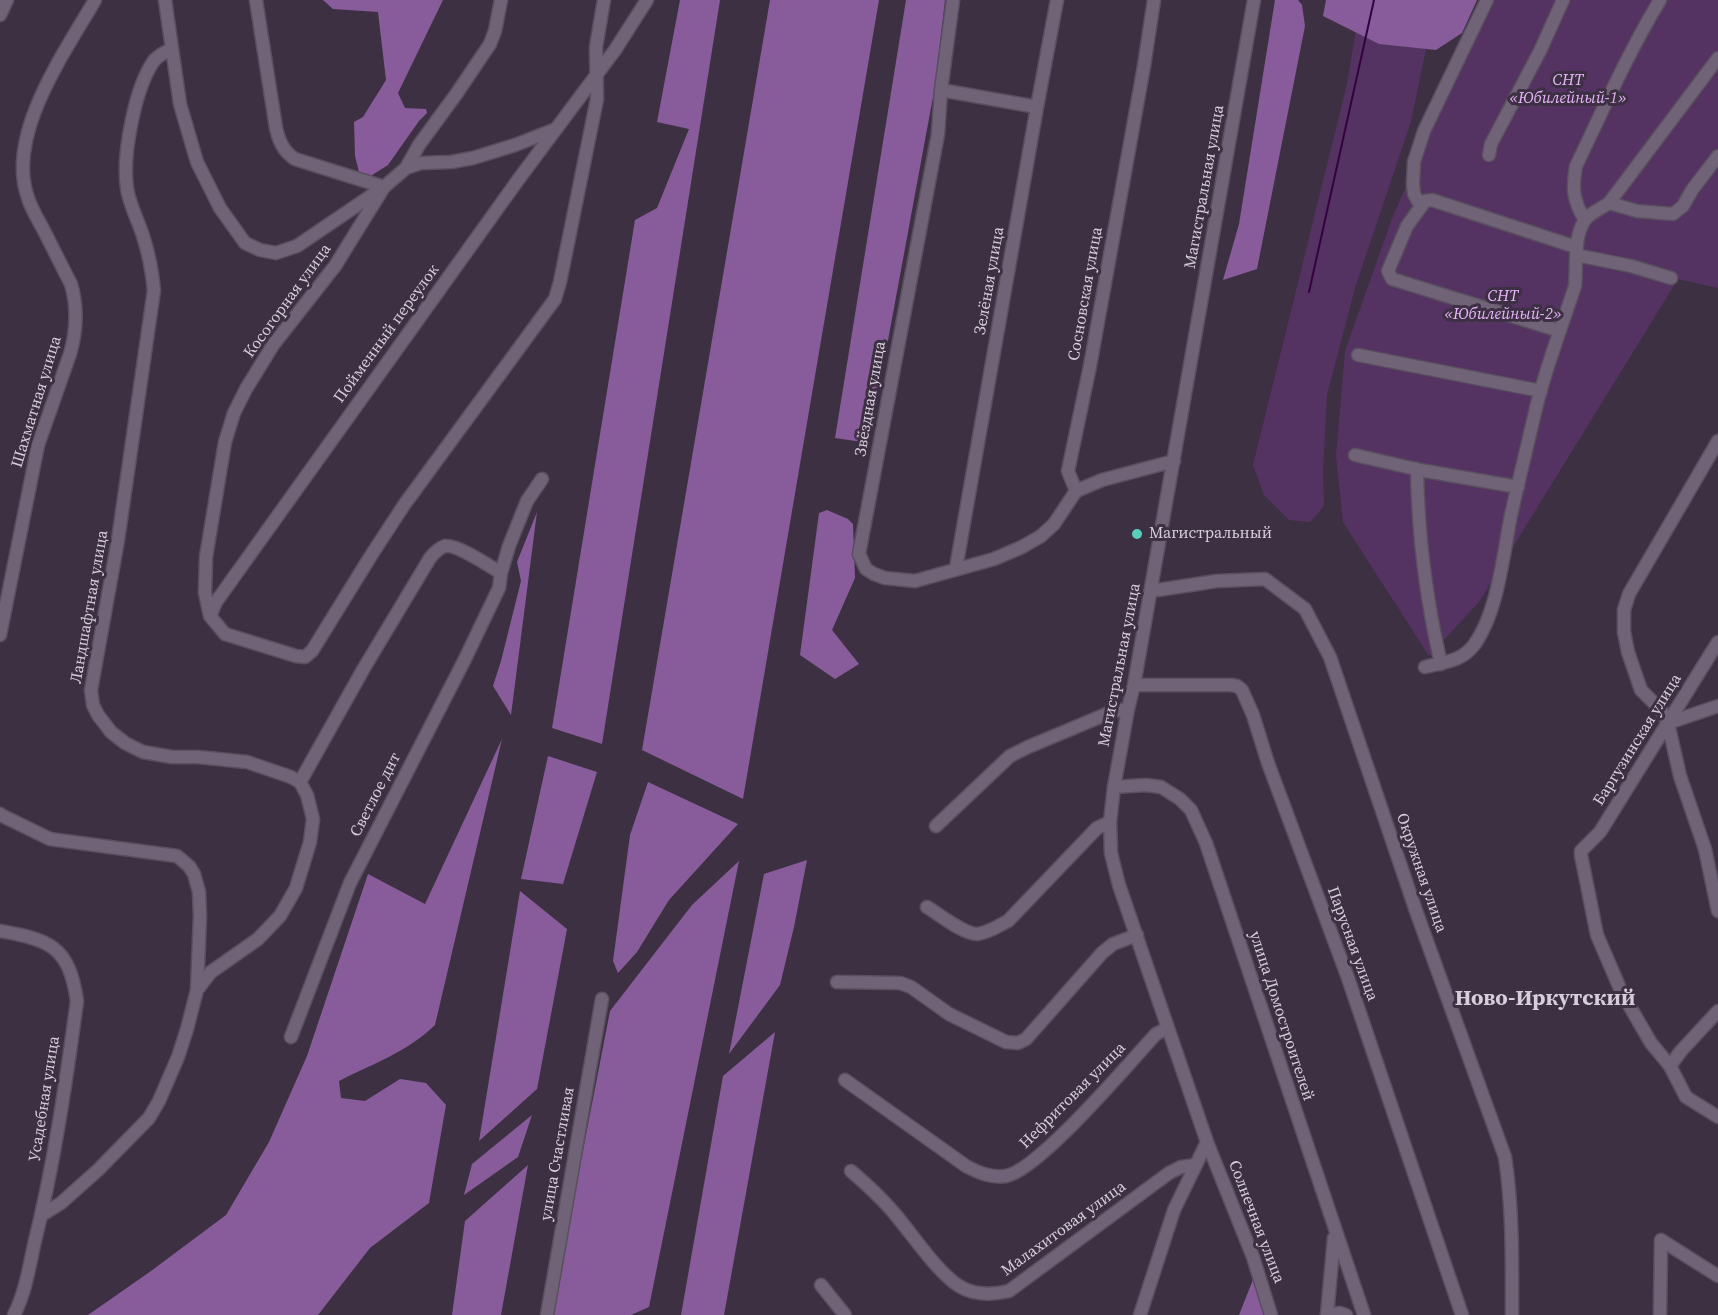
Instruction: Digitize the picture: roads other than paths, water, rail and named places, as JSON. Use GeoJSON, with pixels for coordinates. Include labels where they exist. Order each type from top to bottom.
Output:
{"type":"FeatureCollection","features":[{"type":"Feature","properties":{"kind":"street"},"geometry":{"type":"LineString","coordinates":[[0,15],[7,0]]}},
{"type":"Feature","properties":{"kind":"street","name":"Шахматная улица"},"geometry":{"type":"LineString","coordinates":[[0,635],[38,445],[74,340],[76,320],[75,299],[71,284],[28,199],[24,182],[23,156],[36,107],[55,68],[95,0]]}},
{"type":"Feature","properties":{"kind":"street"},"geometry":{"type":"LineString","coordinates":[[165,0],[180,104],[197,162],[220,208],[245,243],[260,250],[276,253],[297,246],[384,187],[406,168],[418,145],[490,44],[501,0]]}},
{"type":"Feature","properties":{"kind":"street"},"geometry":{"type":"LineString","coordinates":[[256,0],[276,128],[279,141],[287,154],[294,159],[384,187]]}},
{"type":"Feature","properties":{"kind":"street"},"geometry":{"type":"LineString","coordinates":[[210,616],[225,634],[296,656],[305,657],[312,651],[404,505],[555,299],[597,99],[596,47],[604,0]]}},
{"type":"Feature","properties":{"kind":"street","name":"Пойменный переулок"},"geometry":{"type":"LineString","coordinates":[[210,616],[216,602],[518,180],[615,50],[647,0]]}},
{"type":"Feature","properties":{"kind":"street","name":"Звёздная улица"},"geometry":{"type":"LineString","coordinates":[[953,0],[941,90],[938,134],[859,554],[861,562],[866,568],[885,578],[915,581],[994,559],[1023,547],[1041,536],[1054,524],[1076,490]]}},
{"type":"Feature","properties":{"kind":"street","name":"Зелёная улица"},"geometry":{"type":"LineString","coordinates":[[956,568],[1057,0]]}},
{"type":"Feature","properties":{"kind":"street","name":"Сосновская улица"},"geometry":{"type":"LineString","coordinates":[[1076,490],[1068,471],[1090,366],[1154,0]]}},
{"type":"Feature","properties":{"kind":"street","name":"Магистральная улица"},"geometry":{"type":"LineString","coordinates":[[1208,1142],[1119,885],[1111,853],[1110,822],[1114,787],[1151,591],[1254,0]]}},
{"type":"Feature","properties":{"kind":"street"},"geometry":{"type":"LineString","coordinates":[[1421,207],[1414,194],[1413,184],[1414,162],[1424,131],[1488,0]]}},
{"type":"Feature","properties":{"kind":"street"},"geometry":{"type":"LineString","coordinates":[[1489,155],[1491,144],[1540,51],[1563,0]]}},
{"type":"Feature","properties":{"kind":"street"},"geometry":{"type":"LineString","coordinates":[[1585,220],[1576,206],[1574,180],[1576,166],[1617,80],[1660,0]]}},
{"type":"Feature","properties":{"kind":"street","name":"Ландшафтная улица"},"geometry":{"type":"LineString","coordinates":[[172,49],[153,62],[140,90],[129,136],[126,161],[127,188],[151,261],[154,290],[118,540],[91,690],[93,705],[111,732],[125,743],[143,752],[172,757],[247,762],[300,782]]}},
{"type":"Feature","properties":{"kind":"street"},"geometry":{"type":"LineString","coordinates":[[1425,667],[1446,663],[1464,656],[1485,629],[1501,573],[1518,487],[1541,391],[1575,286],[1576,251],[1585,220],[1609,203],[1718,58]]}},
{"type":"Feature","properties":{"kind":"street"},"geometry":{"type":"LineString","coordinates":[[941,90],[1037,107]]}},
{"type":"Feature","properties":{"kind":"street"},"geometry":{"type":"LineString","coordinates":[[406,168],[421,163],[451,162],[473,158],[556,129]]}},
{"type":"Feature","properties":{"kind":"street"},"geometry":{"type":"LineString","coordinates":[[1609,203],[1637,211],[1673,214],[1683,206],[1692,190],[1718,156]]}},
{"type":"Feature","properties":{"kind":"street","name":"Косогорная улица"},"geometry":{"type":"LineString","coordinates":[[210,616],[205,593],[206,557],[225,442],[234,413],[273,345],[335,267],[384,187]]}},
{"type":"Feature","properties":{"kind":"street"},"geometry":{"type":"LineString","coordinates":[[1560,331],[1392,279],[1389,271],[1407,226],[1425,201],[1432,200],[1576,251],[1671,278]]}},
{"type":"Feature","properties":{"kind":"street"},"geometry":{"type":"LineString","coordinates":[[1358,355],[1541,391]]}},
{"type":"Feature","properties":{"kind":"street"},"geometry":{"type":"LineString","coordinates":[[1718,441],[1629,594],[1624,610],[1624,632],[1628,652],[1641,690],[1661,710],[1668,723],[1680,776],[1705,849],[1718,911]]}},
{"type":"Feature","properties":{"kind":"street"},"geometry":{"type":"LineString","coordinates":[[1355,455],[1518,487]]}},
{"type":"Feature","properties":{"kind":"street"},"geometry":{"type":"LineString","coordinates":[[1076,490],[1102,480],[1174,461]]}},
{"type":"Feature","properties":{"kind":"street"},"geometry":{"type":"LineString","coordinates":[[1417,469],[1418,507],[1426,587],[1430,618],[1441,664]]}},
{"type":"Feature","properties":{"kind":"street","name":"Светлое днт"},"geometry":{"type":"LineString","coordinates":[[291,1037],[350,883],[499,588],[509,546],[524,509],[542,479]]}},
{"type":"Feature","properties":{"kind":"street"},"geometry":{"type":"LineString","coordinates":[[197,990],[211,972],[258,939],[280,916],[296,888],[310,842],[313,819],[307,795],[300,782],[364,668],[430,558],[444,546],[454,547],[501,573]]}},
{"type":"Feature","properties":{"kind":"street","name":"Окружная улица"},"geometry":{"type":"LineString","coordinates":[[1151,591],[1217,581],[1265,579],[1305,609],[1330,657],[1420,922],[1505,1157],[1511,1203],[1512,1315]]}},
{"type":"Feature","properties":{"kind":"street","name":"Баргузинская улица"},"geometry":{"type":"LineString","coordinates":[[1670,1066],[1651,1043],[1628,1003],[1597,935],[1581,851],[1600,832],[1718,642]]}},
{"type":"Feature","properties":{"kind":"street","name":"Парусная улица"},"geometry":{"type":"LineString","coordinates":[[1134,685],[1231,685],[1242,690],[1348,978],[1462,1315]]}},
{"type":"Feature","properties":{"kind":"street"},"geometry":{"type":"LineString","coordinates":[[1668,723],[1718,706]]}},
{"type":"Feature","properties":{"kind":"street"},"geometry":{"type":"LineString","coordinates":[[936,826],[1010,756],[1114,711],[1128,709]]}},
{"type":"Feature","properties":{"kind":"street","name":"улица Домостроителей"},"geometry":{"type":"LineString","coordinates":[[1114,787],[1146,785],[1161,788],[1180,799],[1191,810],[1206,843],[1364,1315]]}},
{"type":"Feature","properties":{"kind":"street"},"geometry":{"type":"LineString","coordinates":[[0,813],[50,839],[170,854],[183,860],[194,874],[199,892],[197,990],[188,1029],[159,1101],[149,1118],[98,1170],[61,1203],[42,1215]]}},
{"type":"Feature","properties":{"kind":"street"},"geometry":{"type":"LineString","coordinates":[[927,907],[959,927],[976,934],[990,930],[1008,921],[1097,828],[1110,822]]}},
{"type":"Feature","properties":{"kind":"street"},"geometry":{"type":"LineString","coordinates":[[1705,849],[1718,844]]}},
{"type":"Feature","properties":{"kind":"street","name":"Усадебная улица"},"geometry":{"type":"LineString","coordinates":[[0,931],[32,936],[47,942],[57,951],[67,964],[74,980],[77,1001],[42,1215],[23,1293],[14,1315]]}},
{"type":"Feature","properties":{"kind":"street"},"geometry":{"type":"LineString","coordinates":[[837,982],[900,983],[911,987],[949,1014],[1006,1042],[1018,1043],[1026,1039],[1102,953],[1113,944],[1137,935]]}},
{"type":"Feature","properties":{"kind":"street","name":"улица Счастливая"},"geometry":{"type":"LineString","coordinates":[[547,1315],[602,999]]}},
{"type":"Feature","properties":{"kind":"street"},"geometry":{"type":"LineString","coordinates":[[1718,1011],[1670,1066],[1686,1097],[1718,1116]]}},
{"type":"Feature","properties":{"kind":"street","name":"Нефритовая улица"},"geometry":{"type":"LineString","coordinates":[[845,1080],[966,1166],[982,1175],[1005,1176],[1020,1171],[1051,1144],[1156,1034],[1168,1028]]}},
{"type":"Feature","properties":{"kind":"street"},"geometry":{"type":"LineString","coordinates":[[1140,1315],[1174,1210],[1208,1142]]}},
{"type":"Feature","properties":{"kind":"street","name":"Солнечная улица"},"geometry":{"type":"LineString","coordinates":[[1208,1142],[1253,1257],[1271,1315]]}},
{"type":"Feature","properties":{"kind":"street","name":"Малахитовая улица"},"geometry":{"type":"LineString","coordinates":[[851,1170],[874,1191],[941,1270],[960,1286],[976,1293],[994,1295],[1009,1291],[1169,1173],[1182,1167],[1196,1165]]}},
{"type":"Feature","properties":{"kind":"street"},"geometry":{"type":"LineString","coordinates":[[1335,1231],[1327,1315],[1340,1313],[1346,1315]]}},
{"type":"Feature","properties":{"kind":"street"},"geometry":{"type":"LineString","coordinates":[[1660,1315],[1661,1240],[1718,1276]]}},
{"type":"Feature","properties":{"kind":"street"},"geometry":{"type":"LineString","coordinates":[[821,1285],[845,1315]]}},
{"type":"Feature","properties":{"kind":"waterway"},"geometry":{"type":"LineString","coordinates":[[1309,292],[1374,0]]}},
{"type":"Feature","properties":{"kind":"place","name":"Магистральный"},"geometry":{"type":"Point","coordinates":[1137,534]}},
{"type":"Feature","properties":{"kind":"district","name":"Ново-Иркутский"},"geometry":{"type":"Point","coordinates":[1545,999]}},
{"type":"Feature","properties":{"kind":"park label","name":"СНТ «Юбилейный-1»"},"geometry":{"type":"Point","coordinates":[1568,90]}},
{"type":"Feature","properties":{"kind":"park label","name":"СНТ «Юбилейный-2»"},"geometry":{"type":"Point","coordinates":[1503,306]}}]}
